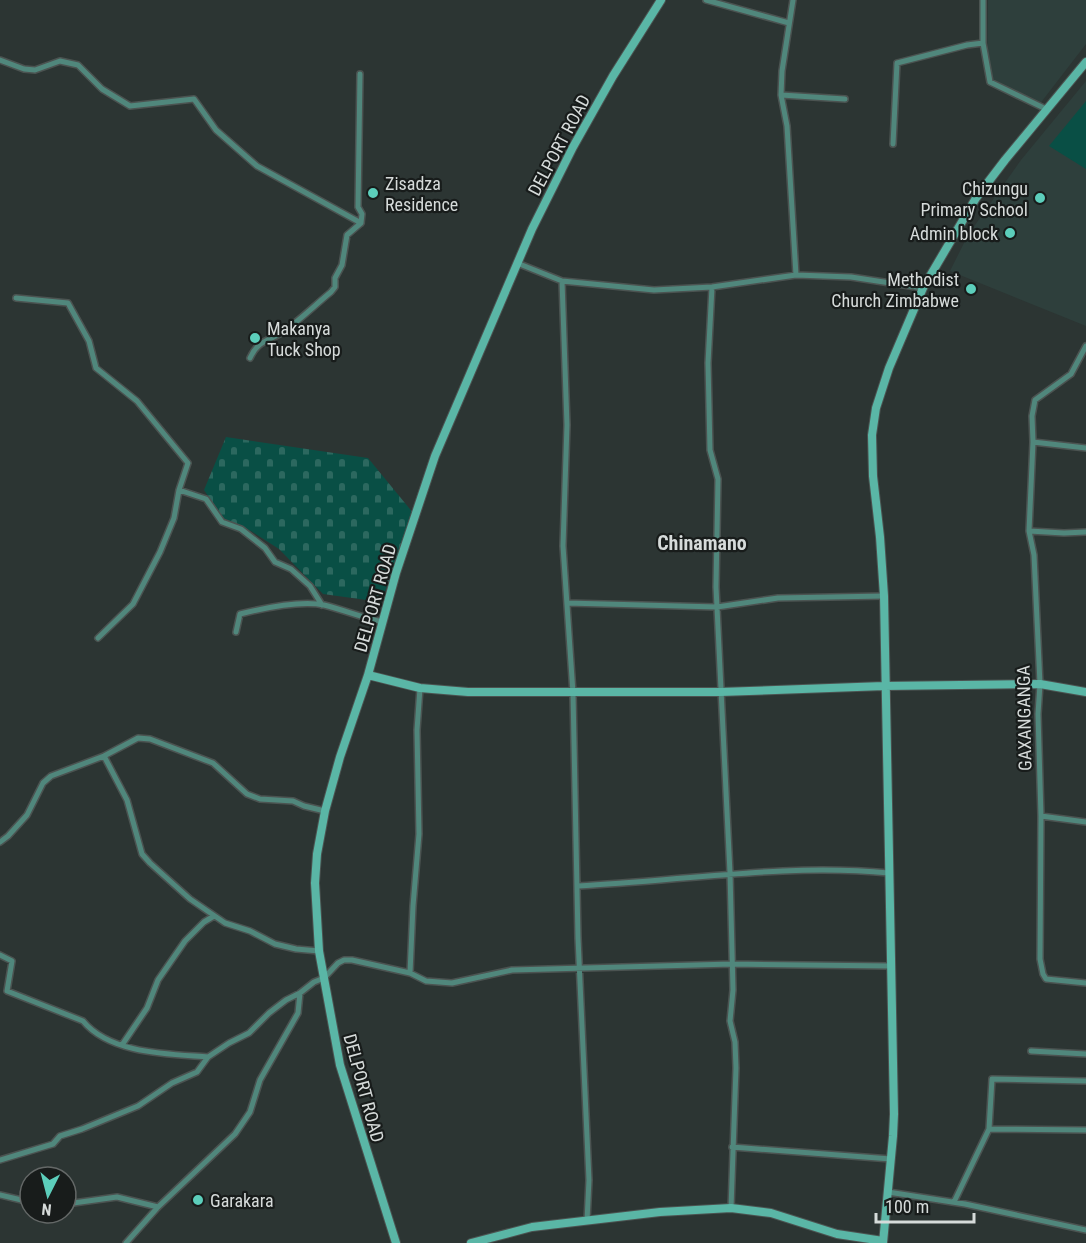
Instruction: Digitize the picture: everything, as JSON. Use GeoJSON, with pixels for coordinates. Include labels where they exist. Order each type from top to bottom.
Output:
{"type":"FeatureCollection","features":[{"type":"Feature","properties":{"kind":"street","name":"DELPORT ROAD"},"geometry":{"type":"LineString","coordinates":[[396,1243],[340,1065],[319,951],[315,883],[317,854],[325,811],[340,757],[368,675],[396,573],[435,456],[517,263],[573,147],[613,76],[661,0]]}},
{"type":"Feature","properties":{"kind":"street"},"geometry":{"type":"LineString","coordinates":[[706,0],[789,23]]}},
{"type":"Feature","properties":{"kind":"street"},"geometry":{"type":"LineString","coordinates":[[793,0],[781,95],[787,126],[796,276]]}},
{"type":"Feature","properties":{"kind":"street"},"geometry":{"type":"LineString","coordinates":[[983,0],[983,43],[990,82],[1046,109]]}},
{"type":"Feature","properties":{"kind":"street"},"geometry":{"type":"LineString","coordinates":[[893,144],[897,63],[983,43]]}},
{"type":"Feature","properties":{"kind":"street"},"geometry":{"type":"LineString","coordinates":[[0,60],[24,69],[35,70],[60,61],[78,65],[102,89],[130,106],[194,99],[216,130],[257,166],[361,223]]}},
{"type":"Feature","properties":{"kind":"street"},"geometry":{"type":"LineString","coordinates":[[471,1243],[515,1230],[660,1212],[730,1208],[771,1213],[837,1234],[886,1242],[894,1114],[884,596],[873,476],[874,417],[889,368],[923,288],[976,198],[1086,62]]}},
{"type":"Feature","properties":{"kind":"street"},"geometry":{"type":"LineString","coordinates":[[250,358],[255,348],[267,338],[280,334],[331,292],[342,264],[347,235],[361,223],[362,214],[358,207],[360,74]]}},
{"type":"Feature","properties":{"kind":"street"},"geometry":{"type":"LineString","coordinates":[[781,95],[846,99]]}},
{"type":"Feature","properties":{"kind":"street"},"geometry":{"type":"LineString","coordinates":[[517,263],[562,281],[654,290],[712,287],[796,276],[851,277],[923,288]]}},
{"type":"Feature","properties":{"kind":"street"},"geometry":{"type":"LineString","coordinates":[[562,281],[567,426],[563,539],[573,693],[579,969],[589,1169],[587,1221]]}},
{"type":"Feature","properties":{"kind":"street"},"geometry":{"type":"LineString","coordinates":[[712,287],[708,363],[710,450],[718,479],[716,587],[734,990],[730,1016],[735,1042],[736,1068],[730,1208]]}},
{"type":"Feature","properties":{"kind":"street"},"geometry":{"type":"LineString","coordinates":[[16,298],[68,303],[89,341],[96,368],[137,401],[188,463],[179,490],[174,518],[160,552],[133,604],[98,638]]}},
{"type":"Feature","properties":{"kind":"street","name":"GAXANGANGA"},"geometry":{"type":"LineString","coordinates":[[1086,346],[1071,374],[1035,400],[1032,416],[1029,531],[1034,555],[1040,684],[1038,714],[1041,816],[1039,939],[1043,974],[1046,979],[1052,981],[1086,983]]}},
{"type":"Feature","properties":{"kind":"street"},"geometry":{"type":"LineString","coordinates":[[1033,442],[1086,448]]}},
{"type":"Feature","properties":{"kind":"street"},"geometry":{"type":"LineString","coordinates":[[179,490],[206,499],[222,522],[241,529],[265,548],[275,562],[291,569],[310,586],[322,605]]}},
{"type":"Feature","properties":{"kind":"street"},"geometry":{"type":"LineString","coordinates":[[1029,531],[1086,532]]}},
{"type":"Feature","properties":{"kind":"street"},"geometry":{"type":"LineString","coordinates":[[567,603],[717,607],[778,598],[884,596]]}},
{"type":"Feature","properties":{"kind":"street"},"geometry":{"type":"LineString","coordinates":[[236,632],[240,614],[260,609],[305,604],[322,605],[383,622]]}},
{"type":"Feature","properties":{"kind":"street"},"geometry":{"type":"LineString","coordinates":[[368,675],[420,688],[468,692],[720,692],[884,686],[1040,684],[1086,692]]}},
{"type":"Feature","properties":{"kind":"street"},"geometry":{"type":"LineString","coordinates":[[410,974],[419,834],[417,730],[420,688]]}},
{"type":"Feature","properties":{"kind":"street"},"geometry":{"type":"LineString","coordinates":[[0,842],[27,815],[43,783],[51,776],[104,756],[138,738],[150,739],[213,763],[247,794],[260,799],[293,801],[325,811]]}},
{"type":"Feature","properties":{"kind":"street"},"geometry":{"type":"LineString","coordinates":[[104,756],[127,800],[142,854],[190,899],[225,923],[250,931],[275,944],[319,951]]}},
{"type":"Feature","properties":{"kind":"street"},"geometry":{"type":"LineString","coordinates":[[1041,816],[1086,822]]}},
{"type":"Feature","properties":{"kind":"street"},"geometry":{"type":"LineString","coordinates":[[578,886],[730,873],[858,870],[889,873]]}},
{"type":"Feature","properties":{"kind":"street"},"geometry":{"type":"LineString","coordinates":[[122,1046],[147,1008],[158,980],[185,941],[204,922],[214,916]]}},
{"type":"Feature","properties":{"kind":"street"},"geometry":{"type":"LineString","coordinates":[[0,955],[12,961],[7,991],[83,1021],[91,1030],[122,1046],[153,1053],[208,1057]]}},
{"type":"Feature","properties":{"kind":"street"},"geometry":{"type":"LineString","coordinates":[[0,1160],[53,1144],[60,1136],[138,1106],[172,1083],[197,1072],[208,1057],[230,1042],[249,1033],[269,1013],[314,982],[324,978],[344,960],[410,974],[426,981],[452,983],[512,970],[732,964],[890,966]]}},
{"type":"Feature","properties":{"kind":"street"},"geometry":{"type":"LineString","coordinates":[[126,1243],[158,1207],[235,1134],[250,1112],[260,1080],[298,1013],[300,993]]}},
{"type":"Feature","properties":{"kind":"street"},"geometry":{"type":"LineString","coordinates":[[1031,1051],[1086,1054]]}},
{"type":"Feature","properties":{"kind":"street"},"geometry":{"type":"LineString","coordinates":[[954,1202],[989,1129],[992,1079],[1086,1082]]}},
{"type":"Feature","properties":{"kind":"street"},"geometry":{"type":"LineString","coordinates":[[989,1129],[1086,1130]]}},
{"type":"Feature","properties":{"kind":"street"},"geometry":{"type":"LineString","coordinates":[[732,1147],[891,1159]]}},
{"type":"Feature","properties":{"kind":"street"},"geometry":{"type":"LineString","coordinates":[[888,1192],[954,1202],[1086,1230]]}},
{"type":"Feature","properties":{"kind":"street"},"geometry":{"type":"LineString","coordinates":[[0,1195],[18,1199]]}},
{"type":"Feature","properties":{"kind":"street"},"geometry":{"type":"LineString","coordinates":[[78,1202],[117,1197],[158,1207]]}},
{"type":"Feature","properties":{"kind":"shaded area"},"geometry":{"type":"Polygon","coordinates":[[[988,0],[1086,0],[1086,44],[1039,105],[990,84],[987,69],[988,0]]]}},
{"type":"Feature","properties":{"kind":"shaded area","name":"Chizungu Primary School"},"geometry":{"type":"Polygon","coordinates":[[[1086,81],[1086,326],[950,271],[968,235],[1021,160],[1086,81]]]}},
{"type":"Feature","properties":{"kind":"green space"},"geometry":{"type":"Polygon","coordinates":[[[1086,101],[1086,169],[1049,146],[1086,101]]]}},
{"type":"Feature","properties":{"kind":"green space"},"geometry":{"type":"Polygon","coordinates":[[[226,437],[368,458],[414,514],[381,602],[323,594],[279,549],[251,531],[223,518],[204,490],[226,437]]]}},
{"type":"Feature","properties":{"kind":"place","name":"Zisadza Residence"},"geometry":{"type":"Point","coordinates":[373,193]}},
{"type":"Feature","properties":{"kind":"place","name":"Chizungu Primary School"},"geometry":{"type":"Point","coordinates":[1040,198]}},
{"type":"Feature","properties":{"kind":"place","name":"Admin block"},"geometry":{"type":"Point","coordinates":[1010,233]}},
{"type":"Feature","properties":{"kind":"place","name":"Methodist Church Zimbabwe"},"geometry":{"type":"Point","coordinates":[971,289]}},
{"type":"Feature","properties":{"kind":"place","name":"Makanya Tuck Shop"},"geometry":{"type":"Point","coordinates":[255,338]}},
{"type":"Feature","properties":{"kind":"place","name":"Garakara"},"geometry":{"type":"Point","coordinates":[198,1200]}},
{"type":"Feature","properties":{"kind":"district","name":"Chinamano"},"geometry":{"type":"Point","coordinates":[702,543]}}]}
